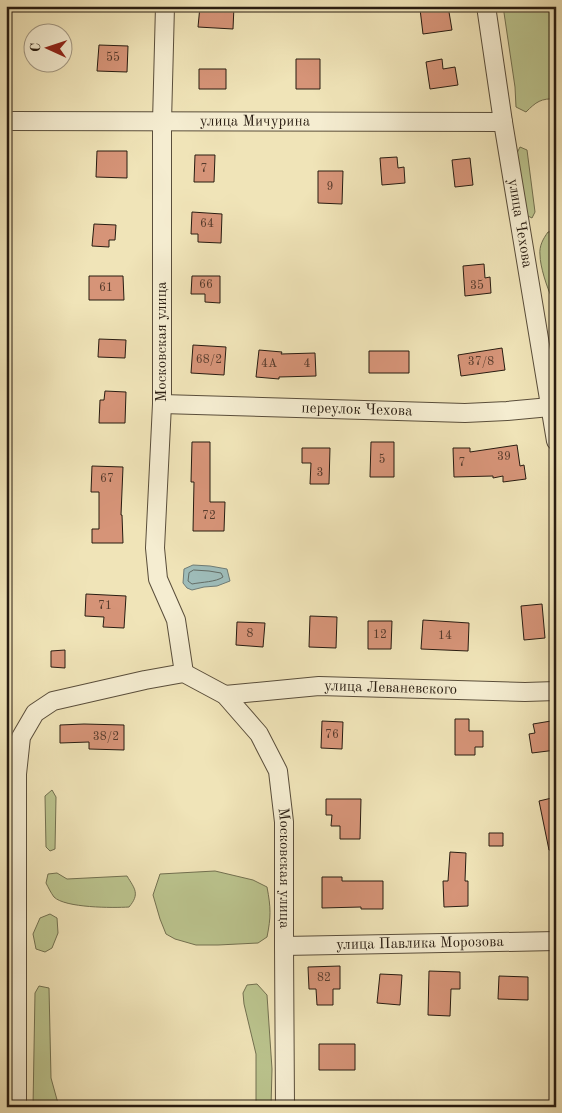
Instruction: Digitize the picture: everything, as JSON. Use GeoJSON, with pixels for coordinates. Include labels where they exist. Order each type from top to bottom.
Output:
{"type":"FeatureCollection","features":[{"type":"Feature","properties":{"kind":"street","name":"Московская улица"},"geometry":{"type":"LineString","coordinates":[[165,6],[162,122],[162,404],[155,548],[158,579],[176,620],[184,673],[225,695],[259,734],[278,771],[284,822],[285,1107]]}},
{"type":"Feature","properties":{"kind":"street","name":"улица Чехова"},"geometry":{"type":"LineString","coordinates":[[486,6],[503,122],[556,441]]}},
{"type":"Feature","properties":{"kind":"street","name":"улица Мичурина"},"geometry":{"type":"LineString","coordinates":[[6,121],[503,122]]}},
{"type":"Feature","properties":{"kind":"street","name":"переулок Чехова"},"geometry":{"type":"LineString","coordinates":[[162,404],[465,413],[550,407]]}},
{"type":"Feature","properties":{"kind":"street"},"geometry":{"type":"LineString","coordinates":[[17,1107],[17,774],[21,737],[35,712],[53,700],[184,673]]}},
{"type":"Feature","properties":{"kind":"street","name":"улица Леваневского"},"geometry":{"type":"LineString","coordinates":[[225,695],[319,686],[525,692],[556,691]]}},
{"type":"Feature","properties":{"kind":"street","name":"улица Павлика Морозова"},"geometry":{"type":"LineString","coordinates":[[284,946],[556,941]]}},
{"type":"Feature","properties":{"kind":"green space"},"geometry":{"type":"Polygon","coordinates":[[[503,6],[544,6],[556,16],[556,99],[539,101],[526,112],[516,107],[515,87],[503,6]]]}},
{"type":"Feature","properties":{"kind":"green space"},"geometry":{"type":"Polygon","coordinates":[[[520,147],[527,150],[535,212],[532,218],[526,215],[517,153],[520,147]]]}},
{"type":"Feature","properties":{"kind":"green space"},"geometry":{"type":"Polygon","coordinates":[[[556,231],[556,299],[552,298],[546,283],[541,265],[540,249],[548,232],[556,231]]]}},
{"type":"Feature","properties":{"kind":"green space"},"geometry":{"type":"Polygon","coordinates":[[[52,790],[56,797],[55,849],[50,851],[46,847],[45,796],[52,790]]]}},
{"type":"Feature","properties":{"kind":"green space"},"geometry":{"type":"Polygon","coordinates":[[[215,871],[253,880],[267,887],[270,912],[267,937],[258,943],[196,945],[175,939],[166,934],[153,895],[160,874],[215,871]]]}},
{"type":"Feature","properties":{"kind":"green space"},"geometry":{"type":"Polygon","coordinates":[[[57,873],[67,879],[127,876],[134,888],[135,895],[129,907],[78,905],[60,901],[54,897],[46,883],[48,874],[57,873]]]}},
{"type":"Feature","properties":{"kind":"green space"},"geometry":{"type":"Polygon","coordinates":[[[50,914],[57,918],[58,933],[52,948],[45,952],[36,949],[33,934],[40,918],[50,914]]]}},
{"type":"Feature","properties":{"kind":"green space"},"geometry":{"type":"Polygon","coordinates":[[[257,984],[267,995],[272,1069],[271,1107],[256,1107],[256,1054],[244,1004],[243,993],[247,985],[257,984]]]}},
{"type":"Feature","properties":{"kind":"green space"},"geometry":{"type":"Polygon","coordinates":[[[39,986],[49,988],[51,1078],[59,1107],[33,1107],[35,993],[39,986]]]}},
{"type":"Feature","properties":{"kind":"water"},"geometry":{"type":"Polygon","coordinates":[[[193,565],[227,569],[230,581],[217,586],[192,590],[187,588],[183,583],[184,569],[193,565]]]}},
{"type":"Feature","properties":{"kind":"building"},"geometry":{"type":"Polygon","coordinates":[[[200,6],[234,6],[233,29],[198,27],[200,6]]]}},
{"type":"Feature","properties":{"kind":"building"},"geometry":{"type":"Polygon","coordinates":[[[448,6],[452,30],[423,34],[420,9],[448,6]]]}},
{"type":"Feature","properties":{"kind":"building"},"geometry":{"type":"Polygon","coordinates":[[[99,45],[128,46],[127,72],[97,71],[99,45]]]}},
{"type":"Feature","properties":{"kind":"building"},"geometry":{"type":"Polygon","coordinates":[[[296,59],[320,59],[320,89],[296,89],[296,59]]]}},
{"type":"Feature","properties":{"kind":"building"},"geometry":{"type":"Polygon","coordinates":[[[442,59],[443,69],[455,67],[458,85],[430,89],[426,62],[442,59]]]}},
{"type":"Feature","properties":{"kind":"building"},"geometry":{"type":"Polygon","coordinates":[[[199,69],[226,69],[226,89],[199,89],[199,69]]]}},
{"type":"Feature","properties":{"kind":"building"},"geometry":{"type":"Polygon","coordinates":[[[97,151],[127,151],[127,178],[96,177],[97,151]]]}},
{"type":"Feature","properties":{"kind":"building"},"geometry":{"type":"Polygon","coordinates":[[[195,155],[215,155],[214,182],[194,182],[195,155]]]}},
{"type":"Feature","properties":{"kind":"building"},"geometry":{"type":"Polygon","coordinates":[[[397,157],[398,168],[404,167],[405,183],[382,185],[380,158],[397,157]]]}},
{"type":"Feature","properties":{"kind":"building"},"geometry":{"type":"Polygon","coordinates":[[[470,158],[473,185],[455,187],[452,160],[470,158]]]}},
{"type":"Feature","properties":{"kind":"building"},"geometry":{"type":"Polygon","coordinates":[[[318,171],[343,171],[342,204],[318,203],[318,171]]]}},
{"type":"Feature","properties":{"kind":"building"},"geometry":{"type":"Polygon","coordinates":[[[192,212],[222,214],[221,243],[198,242],[198,234],[191,234],[192,212]]]}},
{"type":"Feature","properties":{"kind":"building"},"geometry":{"type":"Polygon","coordinates":[[[94,224],[116,225],[115,240],[109,240],[109,247],[92,246],[94,224]]]}},
{"type":"Feature","properties":{"kind":"building"},"geometry":{"type":"Polygon","coordinates":[[[484,264],[485,278],[490,277],[491,293],[465,296],[463,266],[484,264]]]}},
{"type":"Feature","properties":{"kind":"building"},"geometry":{"type":"Polygon","coordinates":[[[89,276],[123,276],[124,300],[89,300],[89,276]]]}},
{"type":"Feature","properties":{"kind":"building"},"geometry":{"type":"Polygon","coordinates":[[[192,276],[220,276],[220,303],[205,302],[205,294],[191,294],[192,276]]]}},
{"type":"Feature","properties":{"kind":"building"},"geometry":{"type":"Polygon","coordinates":[[[99,339],[126,340],[125,358],[98,357],[99,339]]]}},
{"type":"Feature","properties":{"kind":"building"},"geometry":{"type":"Polygon","coordinates":[[[193,345],[226,347],[224,375],[191,373],[193,345]]]}},
{"type":"Feature","properties":{"kind":"building"},"geometry":{"type":"Polygon","coordinates":[[[502,348],[505,370],[461,376],[458,355],[502,348]]]}},
{"type":"Feature","properties":{"kind":"building"},"geometry":{"type":"Polygon","coordinates":[[[259,350],[282,352],[281,354],[315,353],[316,376],[279,377],[279,379],[256,377],[259,350]]]}},
{"type":"Feature","properties":{"kind":"building"},"geometry":{"type":"Polygon","coordinates":[[[369,351],[409,351],[409,373],[369,373],[369,351]]]}},
{"type":"Feature","properties":{"kind":"building"},"geometry":{"type":"Polygon","coordinates":[[[105,391],[126,392],[125,423],[99,423],[100,400],[104,400],[105,391]]]}},
{"type":"Feature","properties":{"kind":"building"},"geometry":{"type":"Polygon","coordinates":[[[192,442],[210,442],[210,502],[225,502],[224,531],[193,531],[194,482],[191,482],[192,442]]]}},
{"type":"Feature","properties":{"kind":"building"},"geometry":{"type":"Polygon","coordinates":[[[371,442],[394,442],[394,477],[370,477],[371,442]]]}},
{"type":"Feature","properties":{"kind":"building"},"geometry":{"type":"Polygon","coordinates":[[[517,445],[520,466],[524,465],[526,479],[503,482],[503,476],[493,478],[493,476],[454,477],[453,448],[470,448],[470,452],[517,445]]]}},
{"type":"Feature","properties":{"kind":"building"},"geometry":{"type":"Polygon","coordinates":[[[302,448],[330,448],[329,484],[310,484],[311,463],[302,463],[302,448]]]}},
{"type":"Feature","properties":{"kind":"building"},"geometry":{"type":"Polygon","coordinates":[[[92,466],[123,467],[121,515],[123,543],[92,543],[92,529],[99,529],[99,492],[91,492],[92,466]]]}},
{"type":"Feature","properties":{"kind":"building"},"geometry":{"type":"Polygon","coordinates":[[[86,594],[126,596],[124,628],[103,627],[104,617],[85,616],[86,594]]]}},
{"type":"Feature","properties":{"kind":"building"},"geometry":{"type":"Polygon","coordinates":[[[542,604],[545,638],[524,640],[521,606],[542,604]]]}},
{"type":"Feature","properties":{"kind":"building"},"geometry":{"type":"Polygon","coordinates":[[[310,616],[337,617],[336,648],[309,647],[310,616]]]}},
{"type":"Feature","properties":{"kind":"building"},"geometry":{"type":"Polygon","coordinates":[[[423,620],[469,623],[468,651],[421,649],[423,620]]]}},
{"type":"Feature","properties":{"kind":"building"},"geometry":{"type":"Polygon","coordinates":[[[368,621],[392,621],[391,649],[368,649],[368,621]]]}},
{"type":"Feature","properties":{"kind":"building"},"geometry":{"type":"Polygon","coordinates":[[[237,622],[265,623],[263,647],[236,645],[237,622]]]}},
{"type":"Feature","properties":{"kind":"building"},"geometry":{"type":"Polygon","coordinates":[[[65,650],[65,668],[51,667],[51,651],[65,650]]]}},
{"type":"Feature","properties":{"kind":"building"},"geometry":{"type":"Polygon","coordinates":[[[455,719],[469,719],[469,731],[483,731],[483,747],[475,747],[475,755],[455,755],[455,719]]]}},
{"type":"Feature","properties":{"kind":"building"},"geometry":{"type":"Polygon","coordinates":[[[322,721],[343,722],[342,749],[321,748],[322,721]]]}},
{"type":"Feature","properties":{"kind":"building"},"geometry":{"type":"Polygon","coordinates":[[[551,721],[556,750],[532,753],[529,734],[535,733],[533,724],[551,721]]]}},
{"type":"Feature","properties":{"kind":"building"},"geometry":{"type":"Polygon","coordinates":[[[60,725],[124,725],[124,750],[89,749],[89,742],[60,743],[60,725]]]}},
{"type":"Feature","properties":{"kind":"building"},"geometry":{"type":"Polygon","coordinates":[[[556,797],[556,850],[549,850],[539,801],[556,797]]]}},
{"type":"Feature","properties":{"kind":"building"},"geometry":{"type":"Polygon","coordinates":[[[326,799],[361,799],[360,839],[340,839],[340,826],[331,826],[332,815],[326,815],[326,799]]]}},
{"type":"Feature","properties":{"kind":"building"},"geometry":{"type":"Polygon","coordinates":[[[489,833],[503,833],[503,846],[489,846],[489,833]]]}},
{"type":"Feature","properties":{"kind":"building"},"geometry":{"type":"Polygon","coordinates":[[[450,852],[466,853],[465,881],[468,881],[468,906],[444,907],[443,881],[448,881],[450,852]]]}},
{"type":"Feature","properties":{"kind":"building"},"geometry":{"type":"Polygon","coordinates":[[[322,877],[342,877],[342,881],[383,881],[383,909],[361,909],[361,907],[322,908],[322,877]]]}},
{"type":"Feature","properties":{"kind":"building"},"geometry":{"type":"Polygon","coordinates":[[[340,966],[340,989],[333,989],[333,1005],[317,1005],[316,989],[309,989],[308,967],[340,966]]]}},
{"type":"Feature","properties":{"kind":"building"},"geometry":{"type":"Polygon","coordinates":[[[429,971],[460,972],[460,989],[451,989],[450,1016],[428,1015],[429,971]]]}},
{"type":"Feature","properties":{"kind":"building"},"geometry":{"type":"Polygon","coordinates":[[[380,974],[402,975],[400,1005],[377,1003],[380,974]]]}},
{"type":"Feature","properties":{"kind":"building"},"geometry":{"type":"Polygon","coordinates":[[[499,976],[528,977],[528,1000],[498,999],[499,976]]]}},
{"type":"Feature","properties":{"kind":"building"},"geometry":{"type":"Polygon","coordinates":[[[319,1044],[355,1044],[355,1070],[319,1070],[319,1044]]]}}]}
